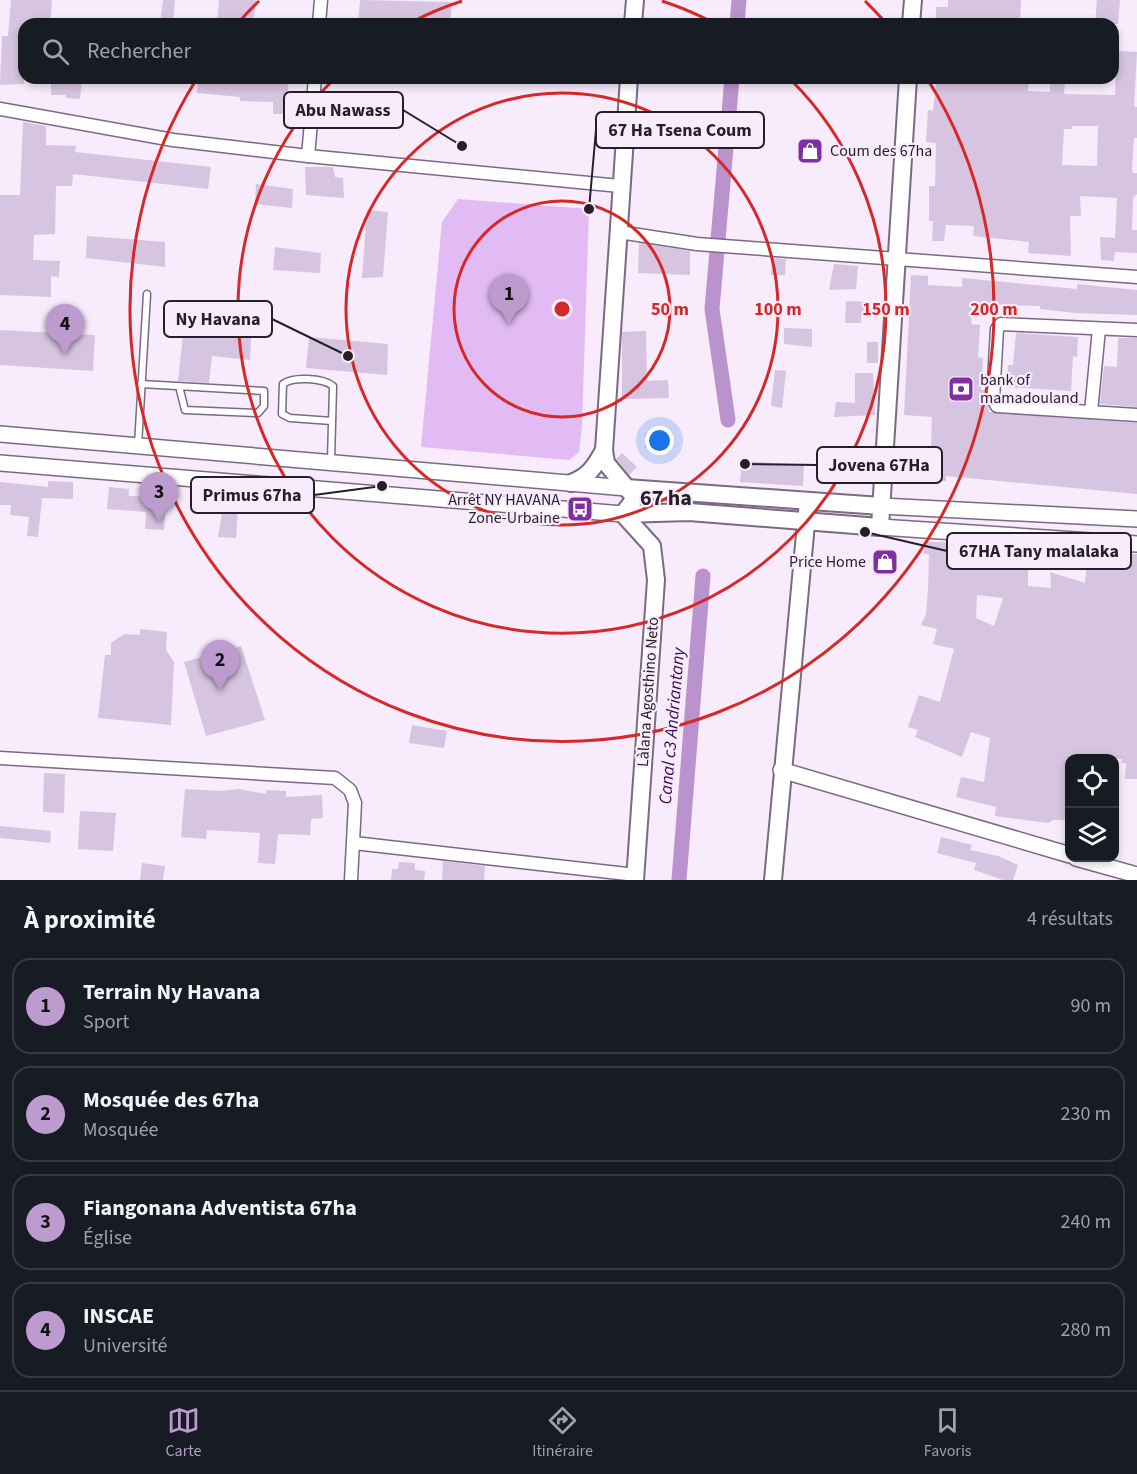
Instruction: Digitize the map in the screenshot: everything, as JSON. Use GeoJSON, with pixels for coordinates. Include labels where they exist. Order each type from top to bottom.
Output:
{"type":"FeatureCollection","features":[{"type":"Feature","properties":{"kind":"main road"},"geometry":{"type":"LineString","coordinates":[[634,18],[635,0]]}},
{"type":"Feature","properties":{"kind":"main road"},"geometry":{"type":"LineString","coordinates":[[912,18],[913,0]]}},
{"type":"Feature","properties":{"kind":"main road"},"geometry":{"type":"LineString","coordinates":[[623,514],[635,498],[606,463],[604,450],[628,84]]}},
{"type":"Feature","properties":{"kind":"main road"},"geometry":{"type":"LineString","coordinates":[[623,514],[689,512],[880,527],[908,84]]}},
{"type":"Feature","properties":{"kind":"main road"},"geometry":{"type":"LineString","coordinates":[[571,483],[584,478],[594,468],[604,450]]}},
{"type":"Feature","properties":{"kind":"main road"},"geometry":{"type":"LineString","coordinates":[[626,488],[881,506]]}},
{"type":"Feature","properties":{"kind":"main road"},"geometry":{"type":"LineString","coordinates":[[773,880],[808,502]]}},
{"type":"Feature","properties":{"kind":"main road","name":"Làlana Agosthino Neto"},"geometry":{"type":"LineString","coordinates":[[623,514],[652,546],[656,580],[636,878]]}},
{"type":"Feature","properties":{"kind":"street"},"geometry":{"type":"LineString","coordinates":[[320,18],[321,0]]}},
{"type":"Feature","properties":{"kind":"street"},"geometry":{"type":"LineString","coordinates":[[308,156],[314,84]]}},
{"type":"Feature","properties":{"kind":"street"},"geometry":{"type":"LineString","coordinates":[[0,109],[172,140],[308,156],[620,186]]}},
{"type":"Feature","properties":{"kind":"street"},"geometry":{"type":"LineString","coordinates":[[619,232],[697,244],[1137,277]]}},
{"type":"Feature","properties":{"kind":"street"},"geometry":{"type":"LineString","coordinates":[[1137,330],[1001,324],[997,329],[995,404],[1137,415]]}},
{"type":"Feature","properties":{"kind":"street"},"geometry":{"type":"LineString","coordinates":[[1091,412],[1099,328]]}},
{"type":"Feature","properties":{"kind":"street"},"geometry":{"type":"LineString","coordinates":[[0,434],[626,488]]}},
{"type":"Feature","properties":{"kind":"street"},"geometry":{"type":"LineString","coordinates":[[0,463],[623,514]]}},
{"type":"Feature","properties":{"kind":"street"},"geometry":{"type":"LineString","coordinates":[[881,506],[1137,519]]}},
{"type":"Feature","properties":{"kind":"street"},"geometry":{"type":"LineString","coordinates":[[880,527],[1137,544]]}},
{"type":"Feature","properties":{"kind":"street"},"geometry":{"type":"LineString","coordinates":[[0,758],[336,778],[350,790],[355,803],[351,880]]}},
{"type":"Feature","properties":{"kind":"street"},"geometry":{"type":"LineString","coordinates":[[782,770],[1065,854]]}},
{"type":"Feature","properties":{"kind":"street"},"geometry":{"type":"LineString","coordinates":[[354,843],[636,878]]}},
{"type":"Feature","properties":{"kind":"street"},"geometry":{"type":"LineString","coordinates":[[1090,862],[1137,875]]}},
{"type":"Feature","properties":{"kind":"lane"},"geometry":{"type":"LineString","coordinates":[[138,446],[147,294]]}},
{"type":"Feature","properties":{"kind":"lane"},"geometry":{"type":"LineString","coordinates":[[331,463],[333,386],[327,382],[289,379],[283,384],[282,414],[290,418],[332,421]]}},
{"type":"Feature","properties":{"kind":"lane"},"geometry":{"type":"LineString","coordinates":[[141,384],[179,386],[264,391],[264,406],[258,413],[185,410],[179,386]]}},
{"type":"Feature","properties":{"kind":"shaded area"},"geometry":{"type":"Polygon","coordinates":[[[458,199],[589,209],[582,426],[579,452],[569,460],[421,447],[442,222],[458,199]]]}},
{"type":"Feature","properties":{"kind":"building"},"geometry":{"type":"Polygon","coordinates":[[[11,0],[52,0],[50,18],[18,18],[18,84],[24,84],[0,85],[2,36],[8,36],[11,0]]]}},
{"type":"Feature","properties":{"kind":"building"},"geometry":{"type":"Polygon","coordinates":[[[163,0],[175,0],[173,18],[161,18],[163,0]]]}},
{"type":"Feature","properties":{"kind":"building"},"geometry":{"type":"Polygon","coordinates":[[[219,0],[256,0],[254,18],[217,18],[219,0]]]}},
{"type":"Feature","properties":{"kind":"building"},"geometry":{"type":"Polygon","coordinates":[[[360,0],[452,2],[451,18],[358,18],[360,0]]]}},
{"type":"Feature","properties":{"kind":"building"},"geometry":{"type":"Polygon","coordinates":[[[948,0],[1021,0],[1020,18],[936,18],[936,7],[948,7],[948,0]]]}},
{"type":"Feature","properties":{"kind":"building"},"geometry":{"type":"Polygon","coordinates":[[[1097,0],[1120,0],[1118,18],[1096,18],[1097,0]]]}},
{"type":"Feature","properties":{"kind":"building"},"geometry":{"type":"Polygon","coordinates":[[[1119,51],[1137,52],[1134,107],[1137,107],[1137,138],[1134,138],[1132,168],[1133,173],[1137,173],[1137,194],[1133,198],[1132,230],[1137,230],[1137,253],[1115,252],[1114,261],[1101,260],[1100,237],[1115,238],[1117,198],[1080,196],[1081,216],[1070,216],[1071,256],[1028,253],[1029,242],[973,236],[974,226],[946,225],[944,241],[932,241],[933,221],[929,221],[929,186],[935,186],[936,143],[926,142],[928,110],[933,111],[936,84],[1029,84],[1028,91],[1050,92],[1050,84],[1065,84],[1064,94],[1115,95],[1116,84],[1119,84],[1119,51]],[[1072,126],[1072,129],[1064,129],[1062,165],[1097,166],[1098,126],[1072,126]]]}},
{"type":"Feature","properties":{"kind":"building"},"geometry":{"type":"Polygon","coordinates":[[[51,84],[81,84],[80,99],[66,98],[66,95],[51,95],[51,84]]]}},
{"type":"Feature","properties":{"kind":"building"},"geometry":{"type":"Polygon","coordinates":[[[198,84],[288,84],[288,114],[273,114],[273,102],[240,101],[240,97],[197,93],[198,84]]]}},
{"type":"Feature","properties":{"kind":"building"},"geometry":{"type":"Polygon","coordinates":[[[23,122],[46,126],[46,145],[76,146],[75,152],[211,167],[208,189],[73,174],[72,186],[56,186],[55,234],[34,235],[33,260],[60,261],[59,277],[51,276],[51,297],[0,295],[0,195],[20,195],[23,122]]]}},
{"type":"Feature","properties":{"kind":"building"},"geometry":{"type":"Polygon","coordinates":[[[305,167],[333,167],[335,177],[343,178],[344,198],[306,195],[305,167]]]}},
{"type":"Feature","properties":{"kind":"building"},"geometry":{"type":"Polygon","coordinates":[[[256,184],[293,189],[292,208],[255,204],[256,184]]]}},
{"type":"Feature","properties":{"kind":"building"},"geometry":{"type":"Polygon","coordinates":[[[367,210],[388,212],[383,277],[362,278],[367,210]]]}},
{"type":"Feature","properties":{"kind":"building"},"geometry":{"type":"Polygon","coordinates":[[[87,236],[165,242],[165,267],[86,258],[87,236]]]}},
{"type":"Feature","properties":{"kind":"building"},"geometry":{"type":"Polygon","coordinates":[[[639,243],[690,251],[690,275],[638,273],[639,243]]]}},
{"type":"Feature","properties":{"kind":"building"},"geometry":{"type":"Polygon","coordinates":[[[275,247],[321,253],[320,273],[273,270],[275,247]]]}},
{"type":"Feature","properties":{"kind":"building"},"geometry":{"type":"Polygon","coordinates":[[[772,258],[786,259],[785,275],[771,275],[772,258]]]}},
{"type":"Feature","properties":{"kind":"building"},"geometry":{"type":"Polygon","coordinates":[[[834,264],[858,266],[856,289],[829,290],[834,264]]]}},
{"type":"Feature","properties":{"kind":"building"},"geometry":{"type":"Polygon","coordinates":[[[911,275],[928,276],[928,285],[962,287],[962,278],[1077,289],[1077,284],[1137,290],[1137,315],[1075,313],[1040,309],[1040,306],[973,304],[971,324],[980,325],[978,357],[983,358],[981,390],[985,390],[989,412],[1137,423],[1137,494],[946,476],[946,481],[926,481],[912,476],[909,469],[909,446],[931,446],[932,417],[904,415],[911,275]]]}},
{"type":"Feature","properties":{"kind":"building"},"geometry":{"type":"Polygon","coordinates":[[[846,301],[871,302],[870,316],[861,316],[861,323],[845,323],[846,301]]]}},
{"type":"Feature","properties":{"kind":"building"},"geometry":{"type":"Polygon","coordinates":[[[186,308],[216,309],[216,318],[252,319],[250,360],[212,356],[209,383],[178,381],[186,308]]]}},
{"type":"Feature","properties":{"kind":"building"},"geometry":{"type":"Polygon","coordinates":[[[784,328],[812,329],[812,347],[784,344],[784,328]]]}},
{"type":"Feature","properties":{"kind":"building"},"geometry":{"type":"Polygon","coordinates":[[[0,330],[95,335],[93,371],[0,365],[0,330]]]}},
{"type":"Feature","properties":{"kind":"building"},"geometry":{"type":"Polygon","coordinates":[[[646,331],[647,381],[668,380],[669,398],[622,399],[622,332],[646,331]]]}},
{"type":"Feature","properties":{"kind":"building"},"geometry":{"type":"Polygon","coordinates":[[[1016,333],[1078,337],[1077,357],[1073,356],[1071,391],[1007,387],[1008,365],[1013,365],[1016,333]]]}},
{"type":"Feature","properties":{"kind":"building"},"geometry":{"type":"Polygon","coordinates":[[[309,337],[388,344],[387,375],[306,368],[309,337]]]}},
{"type":"Feature","properties":{"kind":"building"},"geometry":{"type":"Polygon","coordinates":[[[1118,338],[1137,338],[1137,407],[1100,404],[1104,366],[1117,367],[1118,338]]]}},
{"type":"Feature","properties":{"kind":"building"},"geometry":{"type":"Polygon","coordinates":[[[867,342],[878,342],[878,363],[867,363],[867,342]]]}},
{"type":"Feature","properties":{"kind":"building"},"geometry":{"type":"Polygon","coordinates":[[[775,370],[786,371],[782,408],[771,406],[775,370]]]}},
{"type":"Feature","properties":{"kind":"building"},"geometry":{"type":"Polygon","coordinates":[[[855,373],[873,373],[875,415],[834,417],[836,402],[855,403],[855,373]]]}},
{"type":"Feature","properties":{"kind":"building"},"geometry":{"type":"Polygon","coordinates":[[[645,433],[664,434],[664,449],[645,448],[645,433]]]}},
{"type":"Feature","properties":{"kind":"building"},"geometry":{"type":"Polygon","coordinates":[[[622,453],[637,467],[629,475],[616,459],[622,453]]]}},
{"type":"Feature","properties":{"kind":"building"},"geometry":{"type":"Polygon","coordinates":[[[742,461],[804,465],[803,486],[740,482],[742,461]]]}},
{"type":"Feature","properties":{"kind":"building"},"geometry":{"type":"Polygon","coordinates":[[[48,481],[73,482],[73,499],[42,498],[38,537],[27,536],[29,517],[10,515],[11,505],[0,505],[0,482],[48,487],[48,481]]]}},
{"type":"Feature","properties":{"kind":"building"},"geometry":{"type":"Polygon","coordinates":[[[109,487],[129,489],[129,496],[166,497],[164,530],[145,529],[146,512],[107,509],[109,487]]]}},
{"type":"Feature","properties":{"kind":"building"},"geometry":{"type":"Polygon","coordinates":[[[225,495],[239,496],[236,538],[218,537],[225,495]]]}},
{"type":"Feature","properties":{"kind":"building"},"geometry":{"type":"Polygon","coordinates":[[[924,542],[946,542],[946,547],[993,550],[996,544],[1012,546],[1028,556],[1028,586],[1051,588],[1050,572],[1085,583],[1088,551],[1137,554],[1137,779],[1125,779],[1126,763],[1121,763],[1122,759],[1119,759],[1119,754],[1065,754],[1065,820],[1053,820],[1048,823],[995,816],[996,807],[956,797],[961,777],[984,782],[990,738],[971,732],[962,757],[915,737],[918,730],[908,727],[919,695],[940,702],[954,649],[933,644],[937,629],[921,625],[926,614],[929,554],[924,554],[924,542]],[[977,595],[976,618],[994,626],[1003,598],[977,595]]]}},
{"type":"Feature","properties":{"kind":"building"},"geometry":{"type":"Polygon","coordinates":[[[140,629],[167,632],[166,650],[174,662],[171,725],[98,718],[105,655],[111,655],[111,643],[124,634],[140,635],[140,629]]]}},
{"type":"Feature","properties":{"kind":"building"},"geometry":{"type":"Polygon","coordinates":[[[241,646],[265,720],[206,736],[184,662],[241,646]]]}},
{"type":"Feature","properties":{"kind":"building"},"geometry":{"type":"Polygon","coordinates":[[[412,725],[447,731],[444,748],[409,743],[412,725]]]}},
{"type":"Feature","properties":{"kind":"building"},"geometry":{"type":"Polygon","coordinates":[[[44,773],[65,774],[64,813],[43,812],[44,773]]]}},
{"type":"Feature","properties":{"kind":"building"},"geometry":{"type":"Polygon","coordinates":[[[185,789],[220,791],[239,789],[266,794],[266,790],[286,791],[286,797],[322,795],[323,818],[311,819],[310,835],[278,834],[275,864],[258,863],[260,833],[207,830],[206,839],[181,837],[185,789]]]}},
{"type":"Feature","properties":{"kind":"building"},"geometry":{"type":"Polygon","coordinates":[[[80,811],[116,813],[113,851],[78,849],[80,811]]]}},
{"type":"Feature","properties":{"kind":"building"},"geometry":{"type":"Polygon","coordinates":[[[0,826],[51,831],[50,843],[0,838],[0,826]]]}},
{"type":"Feature","properties":{"kind":"building"},"geometry":{"type":"Polygon","coordinates":[[[941,837],[972,845],[970,850],[998,856],[1018,865],[1013,880],[1003,880],[974,870],[976,863],[937,853],[941,837]]]}},
{"type":"Feature","properties":{"kind":"building"},"geometry":{"type":"Polygon","coordinates":[[[443,861],[485,866],[484,880],[442,880],[443,861]]]}},
{"type":"Feature","properties":{"kind":"building"},"geometry":{"type":"Polygon","coordinates":[[[399,862],[415,863],[415,870],[425,871],[424,880],[391,880],[392,869],[398,869],[399,862]]]}},
{"type":"Feature","properties":{"kind":"building"},"geometry":{"type":"Polygon","coordinates":[[[142,863],[165,866],[163,880],[140,880],[142,863]]]}},
{"type":"Feature","properties":{"kind":"waterway"},"geometry":{"type":"LineString","coordinates":[[738,18],[739,0]]}},
{"type":"Feature","properties":{"kind":"waterway"},"geometry":{"type":"LineString","coordinates":[[728,420],[712,309],[731,84]]}},
{"type":"Feature","properties":{"kind":"waterway","name":"Canal c3 Andriantany"},"geometry":{"type":"LineString","coordinates":[[679,880],[703,576]]}},
{"type":"Feature","properties":{"kind":"place","name":"Abu Nawass"},"geometry":{"type":"Point","coordinates":[462,146]}},
{"type":"Feature","properties":{"kind":"place","name":"Coum des 67ha"},"geometry":{"type":"Point","coordinates":[810,151]}},
{"type":"Feature","properties":{"kind":"place","name":"67 Ha Tsena Coum"},"geometry":{"type":"Point","coordinates":[589,209]}},
{"type":"Feature","properties":{"kind":"place","name":"Terrain Ny Havana"},"geometry":{"type":"Point","coordinates":[509,324]}},
{"type":"Feature","properties":{"kind":"place","name":"INSCAE"},"geometry":{"type":"Point","coordinates":[65,354]}},
{"type":"Feature","properties":{"kind":"place","name":"Ny Havana"},"geometry":{"type":"Point","coordinates":[348,356]}},
{"type":"Feature","properties":{"kind":"place","name":"bank of mamadouland"},"geometry":{"type":"Point","coordinates":[961,389]}},
{"type":"Feature","properties":{"kind":"place","name":"Jovena 67Ha"},"geometry":{"type":"Point","coordinates":[745,464]}},
{"type":"Feature","properties":{"kind":"place","name":"Primus 67ha"},"geometry":{"type":"Point","coordinates":[382,486]}},
{"type":"Feature","properties":{"kind":"place","name":"Arrêt NY HAVANA Zone-Urbaine"},"geometry":{"type":"Point","coordinates":[580,509]}},
{"type":"Feature","properties":{"kind":"place","name":"Fiangonana Adventista 67ha"},"geometry":{"type":"Point","coordinates":[159,522]}},
{"type":"Feature","properties":{"kind":"place","name":"67HA Tany malalaka"},"geometry":{"type":"Point","coordinates":[865,532]}},
{"type":"Feature","properties":{"kind":"place","name":"Price Home"},"geometry":{"type":"Point","coordinates":[885,562]}},
{"type":"Feature","properties":{"kind":"place","name":"Mosquée des 67ha"},"geometry":{"type":"Point","coordinates":[220,690]}},
{"type":"Feature","properties":{"kind":"district","name":"67 ha"},"geometry":{"type":"Point","coordinates":[666,498]}}]}
